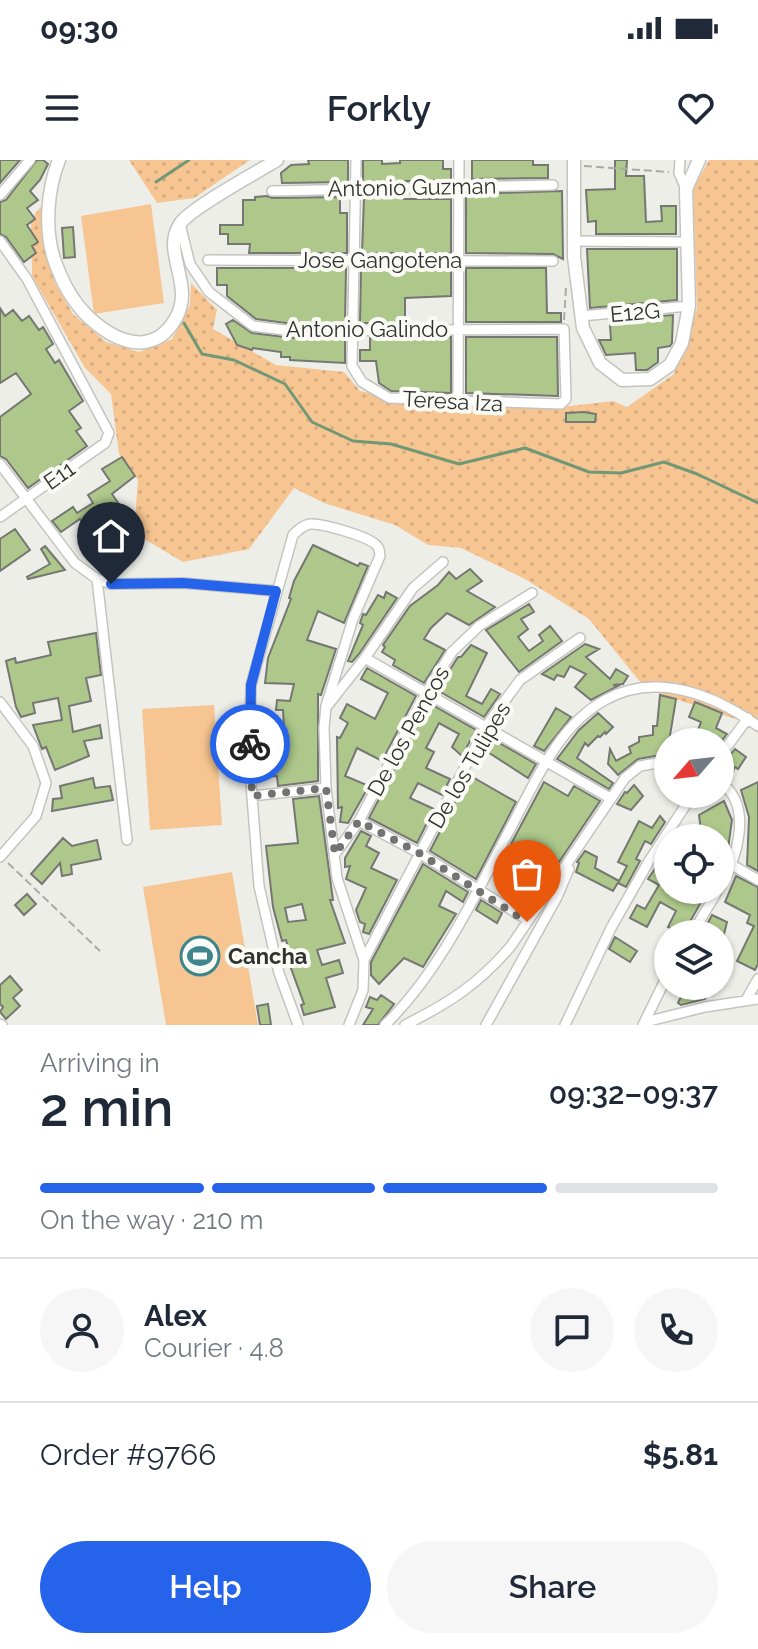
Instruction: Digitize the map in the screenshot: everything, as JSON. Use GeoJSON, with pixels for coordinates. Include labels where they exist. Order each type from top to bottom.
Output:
{"type":"FeatureCollection","features":[{"type":"Feature","properties":{"kind":"street"},"geometry":{"type":"LineString","coordinates":[[0,195],[30,160]]}},
{"type":"Feature","properties":{"kind":"street"},"geometry":{"type":"LineString","coordinates":[[59,160],[52,178],[48,224],[53,257],[62,282],[89,317],[126,343],[145,343],[164,335],[180,309],[184,299],[174,243],[180,224],[195,211],[277,160]]}},
{"type":"Feature","properties":{"kind":"street"},"geometry":{"type":"LineString","coordinates":[[355,329],[356,160]]}},
{"type":"Feature","properties":{"kind":"street"},"geometry":{"type":"LineString","coordinates":[[458,402],[459,160]]}},
{"type":"Feature","properties":{"kind":"street"},"geometry":{"type":"LineString","coordinates":[[574,162],[574,241],[581,316],[587,340],[600,363],[622,380],[650,379],[670,365],[682,343],[689,306],[686,189],[679,173],[680,160]]}},
{"type":"Feature","properties":{"kind":"street"},"geometry":{"type":"LineString","coordinates":[[686,189],[699,160]]}},
{"type":"Feature","properties":{"kind":"street","name":"Antonio Guzman"},"geometry":{"type":"LineString","coordinates":[[272,191],[553,185]]}},
{"type":"Feature","properties":{"kind":"street","name":"Antonio Galindo"},"geometry":{"type":"LineString","coordinates":[[180,224],[190,264],[209,292],[253,326],[293,331],[564,329]]}},
{"type":"Feature","properties":{"kind":"street","name":"E11"},"geometry":{"type":"LineString","coordinates":[[0,241],[27,279],[109,433],[105,443],[0,517]]}},
{"type":"Feature","properties":{"kind":"street"},"geometry":{"type":"LineString","coordinates":[[574,241],[687,242]]}},
{"type":"Feature","properties":{"kind":"street","name":"Jose Gangotena"},"geometry":{"type":"LineString","coordinates":[[208,260],[553,261]]}},
{"type":"Feature","properties":{"kind":"street","name":"E12G"},"geometry":{"type":"LineString","coordinates":[[581,316],[689,306]]}},
{"type":"Feature","properties":{"kind":"street","name":"Teresa Iza"},"geometry":{"type":"LineString","coordinates":[[355,329],[352,366],[362,382],[389,398],[555,405],[566,399],[564,329]]}},
{"type":"Feature","properties":{"kind":"street"},"geometry":{"type":"LineString","coordinates":[[0,464],[75,563],[97,579],[111,584],[183,583],[276,591]]}},
{"type":"Feature","properties":{"kind":"street"},"geometry":{"type":"LineString","coordinates":[[298,1025],[279,973],[259,886],[249,759],[251,685],[293,535],[310,524],[341,530],[373,542],[379,549],[377,566],[353,619],[326,706],[324,728],[326,788],[337,878],[364,960],[363,990],[349,1025]]}},
{"type":"Feature","properties":{"kind":"street"},"geometry":{"type":"LineString","coordinates":[[326,706],[338,695],[413,588],[443,562]]}},
{"type":"Feature","properties":{"kind":"street"},"geometry":{"type":"LineString","coordinates":[[97,579],[127,840]]}},
{"type":"Feature","properties":{"kind":"street","name":"De los Pencos"},"geometry":{"type":"LineString","coordinates":[[335,854],[359,821],[427,692],[452,652],[479,626],[532,593]]}},
{"type":"Feature","properties":{"kind":"street","name":"De los Tulipes"},"geometry":{"type":"LineString","coordinates":[[364,960],[487,725],[520,680],[580,638]]}},
{"type":"Feature","properties":{"kind":"street"},"geometry":{"type":"LineString","coordinates":[[365,658],[610,798]]}},
{"type":"Feature","properties":{"kind":"street"},"geometry":{"type":"LineString","coordinates":[[385,1025],[419,988],[478,890],[546,763],[570,729],[586,714],[605,699],[636,688],[662,686],[706,697],[758,726]]}},
{"type":"Feature","properties":{"kind":"street"},"geometry":{"type":"LineString","coordinates":[[0,702],[33,746],[46,783],[36,816],[0,857]]}},
{"type":"Feature","properties":{"kind":"street"},"geometry":{"type":"LineString","coordinates":[[734,737],[748,718]]}},
{"type":"Feature","properties":{"kind":"street"},"geometry":{"type":"LineString","coordinates":[[405,1025],[454,999],[484,975],[511,946],[610,798],[631,772],[654,763]]}},
{"type":"Feature","properties":{"kind":"street"},"geometry":{"type":"LineString","coordinates":[[252,796],[326,788]]}},
{"type":"Feature","properties":{"kind":"street"},"geometry":{"type":"LineString","coordinates":[[734,805],[740,834],[734,857]]}},
{"type":"Feature","properties":{"kind":"street"},"geometry":{"type":"LineString","coordinates":[[565,1025],[611,928],[684,808]]}},
{"type":"Feature","properties":{"kind":"street"},"geometry":{"type":"LineString","coordinates":[[359,821],[419,853],[528,920]]}},
{"type":"Feature","properties":{"kind":"street"},"geometry":{"type":"LineString","coordinates":[[486,1025],[557,897],[576,851]]}},
{"type":"Feature","properties":{"kind":"street"},"geometry":{"type":"LineString","coordinates":[[734,866],[758,880]]}},
{"type":"Feature","properties":{"kind":"street"},"geometry":{"type":"LineString","coordinates":[[746,1000],[758,979]]}},
{"type":"Feature","properties":{"kind":"street"},"geometry":{"type":"LineString","coordinates":[[644,1023],[758,999]]}},
{"type":"Feature","properties":{"kind":"street"},"geometry":{"type":"LineString","coordinates":[[644,1023],[655,1000]]}},
{"type":"Feature","properties":{"kind":"path"},"geometry":{"type":"LineString","coordinates":[[574,162],[679,173]]}},
{"type":"Feature","properties":{"kind":"path"},"geometry":{"type":"LineString","coordinates":[[564,329],[564,290],[576,275]]}},
{"type":"Feature","properties":{"kind":"path"},"geometry":{"type":"LineString","coordinates":[[0,857],[100,951]]}},
{"type":"Feature","properties":{"kind":"shaded area"},"geometry":{"type":"Polygon","coordinates":[[[129,160],[250,160],[194,198],[157,203],[129,160]]]}},
{"type":"Feature","properties":{"kind":"shaded area"},"geometry":{"type":"Polygon","coordinates":[[[709,160],[758,160],[758,733],[744,722],[646,689],[589,619],[525,579],[461,548],[428,545],[395,525],[324,503],[294,488],[249,549],[183,562],[134,533],[138,480],[119,454],[111,394],[85,368],[32,276],[31,220],[41,206],[43,246],[55,283],[73,314],[106,342],[139,352],[172,339],[190,305],[191,283],[217,310],[213,329],[276,365],[344,372],[360,391],[393,398],[562,407],[613,401],[627,407],[674,374],[697,309],[693,189],[709,160]]]}},
{"type":"Feature","properties":{"kind":"shaded area"},"geometry":{"type":"Polygon","coordinates":[[[151,204],[164,303],[94,314],[81,216],[151,204]]]}},
{"type":"Feature","properties":{"kind":"shaded area"},"geometry":{"type":"Polygon","coordinates":[[[214,705],[222,825],[150,830],[142,709],[214,705]]]}},
{"type":"Feature","properties":{"kind":"shaded area","name":"Cancha"},"geometry":{"type":"Polygon","coordinates":[[[232,872],[258,1025],[166,1025],[143,887],[232,872]]]}},
{"type":"Feature","properties":{"kind":"building"},"geometry":{"type":"Polygon","coordinates":[[[0,160],[20,160],[0,183],[0,160]]]}},
{"type":"Feature","properties":{"kind":"building"},"geometry":{"type":"Polygon","coordinates":[[[37,160],[48,164],[30,191],[38,200],[27,208],[35,219],[27,225],[38,242],[32,246],[36,253],[24,262],[6,237],[0,234],[0,202],[6,200],[37,160]]]}},
{"type":"Feature","properties":{"kind":"building"},"geometry":{"type":"Polygon","coordinates":[[[308,160],[348,160],[348,182],[282,183],[281,173],[291,165],[309,164],[308,160]]]}},
{"type":"Feature","properties":{"kind":"building"},"geometry":{"type":"Polygon","coordinates":[[[363,160],[382,160],[382,164],[400,163],[400,160],[443,160],[443,169],[451,169],[451,180],[363,182],[363,160]]]}},
{"type":"Feature","properties":{"kind":"building"},"geometry":{"type":"Polygon","coordinates":[[[472,160],[533,160],[533,165],[548,165],[548,178],[472,179],[472,160]]]}},
{"type":"Feature","properties":{"kind":"building"},"geometry":{"type":"Polygon","coordinates":[[[615,160],[627,160],[626,176],[644,176],[646,222],[662,221],[661,206],[676,206],[676,234],[596,234],[596,221],[588,222],[586,190],[615,189],[615,160]]]}},
{"type":"Feature","properties":{"kind":"building"},"geometry":{"type":"Polygon","coordinates":[[[562,191],[563,259],[553,254],[466,253],[466,194],[562,191]]]}},
{"type":"Feature","properties":{"kind":"building"},"geometry":{"type":"Polygon","coordinates":[[[267,196],[340,197],[340,213],[347,213],[347,253],[249,253],[250,244],[228,244],[228,234],[220,234],[220,225],[243,225],[243,200],[267,196]]]}},
{"type":"Feature","properties":{"kind":"building"},"geometry":{"type":"Polygon","coordinates":[[[404,196],[404,199],[451,199],[451,253],[362,253],[364,197],[404,196]]]}},
{"type":"Feature","properties":{"kind":"building"},"geometry":{"type":"Polygon","coordinates":[[[73,227],[75,257],[64,258],[62,228],[73,227]]]}},
{"type":"Feature","properties":{"kind":"building"},"geometry":{"type":"Polygon","coordinates":[[[587,249],[677,249],[677,300],[590,308],[587,249]]]}},
{"type":"Feature","properties":{"kind":"building"},"geometry":{"type":"Polygon","coordinates":[[[217,268],[346,268],[345,323],[293,324],[256,319],[227,296],[227,285],[217,285],[217,268]]]}},
{"type":"Feature","properties":{"kind":"building"},"geometry":{"type":"Polygon","coordinates":[[[361,268],[451,268],[451,296],[405,298],[405,323],[360,323],[361,268]]]}},
{"type":"Feature","properties":{"kind":"building"},"geometry":{"type":"Polygon","coordinates":[[[466,268],[546,268],[547,313],[561,313],[561,322],[466,322],[466,268]]]}},
{"type":"Feature","properties":{"kind":"building"},"geometry":{"type":"Polygon","coordinates":[[[0,308],[5,316],[13,310],[22,321],[29,316],[39,330],[43,327],[53,344],[46,349],[55,363],[59,360],[83,401],[69,411],[81,428],[76,431],[87,446],[28,488],[6,459],[0,456],[0,417],[31,394],[16,373],[0,383],[0,308]]]}},
{"type":"Feature","properties":{"kind":"building"},"geometry":{"type":"Polygon","coordinates":[[[673,315],[672,343],[658,348],[658,362],[647,370],[636,370],[635,353],[606,355],[599,340],[611,340],[610,325],[614,325],[614,320],[673,315]]]}},
{"type":"Feature","properties":{"kind":"building"},"geometry":{"type":"Polygon","coordinates":[[[233,320],[252,333],[293,338],[345,338],[345,363],[290,360],[290,357],[281,357],[281,352],[252,350],[237,345],[226,324],[233,320]]]}},
{"type":"Feature","properties":{"kind":"building"},"geometry":{"type":"Polygon","coordinates":[[[451,337],[451,393],[391,391],[379,383],[376,361],[360,361],[360,350],[370,350],[370,338],[451,337]]]}},
{"type":"Feature","properties":{"kind":"building"},"geometry":{"type":"Polygon","coordinates":[[[466,337],[557,337],[558,396],[466,393],[466,337]]]}},
{"type":"Feature","properties":{"kind":"building"},"geometry":{"type":"Polygon","coordinates":[[[566,413],[596,414],[595,422],[566,422],[566,413]]]}},
{"type":"Feature","properties":{"kind":"building"},"geometry":{"type":"Polygon","coordinates":[[[122,457],[135,476],[112,494],[123,510],[90,534],[80,519],[61,532],[52,521],[73,507],[77,513],[93,503],[88,495],[110,481],[102,469],[122,457]]]}},
{"type":"Feature","properties":{"kind":"building"},"geometry":{"type":"Polygon","coordinates":[[[15,529],[30,550],[0,571],[0,539],[15,529]]]}},
{"type":"Feature","properties":{"kind":"building"},"geometry":{"type":"Polygon","coordinates":[[[313,545],[358,566],[360,563],[368,566],[344,623],[318,611],[307,640],[336,649],[321,695],[318,694],[318,781],[278,786],[277,776],[262,777],[259,748],[271,746],[269,728],[284,727],[283,710],[276,710],[277,700],[290,701],[294,684],[265,683],[268,658],[291,599],[294,581],[313,545]]]}},
{"type":"Feature","properties":{"kind":"building"},"geometry":{"type":"Polygon","coordinates":[[[45,546],[65,570],[28,579],[50,564],[41,549],[45,546]]]}},
{"type":"Feature","properties":{"kind":"building"},"geometry":{"type":"Polygon","coordinates":[[[470,569],[482,581],[467,591],[495,607],[469,625],[447,613],[431,628],[424,639],[445,650],[424,683],[393,665],[395,660],[382,652],[383,645],[410,606],[438,585],[449,572],[456,579],[470,569]]]}},
{"type":"Feature","properties":{"kind":"building"},"geometry":{"type":"Polygon","coordinates":[[[386,592],[397,598],[359,654],[352,662],[348,661],[363,625],[360,623],[363,614],[366,615],[378,595],[384,598],[386,592]]]}},
{"type":"Feature","properties":{"kind":"building"},"geometry":{"type":"Polygon","coordinates":[[[529,604],[534,612],[521,619],[528,629],[518,637],[529,651],[543,641],[539,635],[550,626],[562,641],[519,672],[486,630],[529,604]]]}},
{"type":"Feature","properties":{"kind":"building"},"geometry":{"type":"Polygon","coordinates":[[[96,633],[101,675],[86,678],[91,701],[69,706],[73,732],[100,725],[102,738],[84,741],[89,756],[55,770],[46,747],[42,749],[33,725],[62,720],[58,698],[33,703],[35,713],[21,717],[6,661],[15,658],[16,663],[51,655],[48,642],[96,633]]]}},
{"type":"Feature","properties":{"kind":"building"},"geometry":{"type":"Polygon","coordinates":[[[585,644],[599,649],[586,657],[610,679],[616,669],[628,676],[623,684],[613,685],[618,686],[591,700],[575,687],[586,674],[570,666],[564,677],[557,675],[554,680],[542,674],[585,644]]]}},
{"type":"Feature","properties":{"kind":"building"},"geometry":{"type":"Polygon","coordinates":[[[471,645],[487,653],[466,696],[482,704],[491,689],[500,694],[484,717],[437,690],[458,657],[471,645]]]}},
{"type":"Feature","properties":{"kind":"building"},"geometry":{"type":"Polygon","coordinates":[[[367,668],[416,696],[382,761],[357,748],[345,776],[369,786],[348,823],[340,822],[342,807],[338,808],[337,737],[340,738],[348,723],[340,718],[347,704],[375,719],[388,693],[361,679],[367,668]]]}},
{"type":"Feature","properties":{"kind":"building"},"geometry":{"type":"Polygon","coordinates":[[[660,695],[676,699],[671,728],[654,728],[654,756],[638,759],[618,775],[608,764],[610,749],[616,761],[631,753],[629,747],[639,742],[639,737],[653,735],[653,726],[657,726],[660,695]]]}},
{"type":"Feature","properties":{"kind":"building"},"geometry":{"type":"Polygon","coordinates":[[[695,702],[722,713],[716,728],[699,728],[701,722],[689,717],[695,702]]]}},
{"type":"Feature","properties":{"kind":"building"},"geometry":{"type":"Polygon","coordinates":[[[429,703],[476,730],[462,756],[452,747],[459,734],[439,723],[426,748],[434,752],[426,768],[450,779],[442,795],[418,783],[410,798],[434,809],[417,843],[369,818],[429,703]]]}},
{"type":"Feature","properties":{"kind":"building"},"geometry":{"type":"Polygon","coordinates":[[[556,708],[571,717],[544,751],[534,746],[556,708]]]}},
{"type":"Feature","properties":{"kind":"building"},"geometry":{"type":"Polygon","coordinates":[[[598,713],[613,727],[588,746],[585,743],[577,758],[613,783],[609,789],[557,759],[579,730],[598,713]]]}},
{"type":"Feature","properties":{"kind":"building"},"geometry":{"type":"Polygon","coordinates":[[[489,737],[536,764],[528,778],[483,749],[489,737]]]}},
{"type":"Feature","properties":{"kind":"building"},"geometry":{"type":"Polygon","coordinates":[[[734,750],[746,757],[738,769],[734,769],[734,750]]]}},
{"type":"Feature","properties":{"kind":"building"},"geometry":{"type":"Polygon","coordinates":[[[469,775],[516,802],[476,879],[430,851],[469,775]]]}},
{"type":"Feature","properties":{"kind":"building"},"geometry":{"type":"Polygon","coordinates":[[[93,778],[95,788],[110,786],[113,800],[52,811],[53,799],[62,798],[60,786],[93,778]]]}},
{"type":"Feature","properties":{"kind":"building"},"geometry":{"type":"Polygon","coordinates":[[[544,782],[568,796],[574,786],[600,801],[549,877],[540,872],[522,908],[510,900],[522,876],[502,861],[544,782]]]}},
{"type":"Feature","properties":{"kind":"building"},"geometry":{"type":"Polygon","coordinates":[[[758,782],[758,871],[747,865],[749,817],[741,790],[758,782]]]}},
{"type":"Feature","properties":{"kind":"building"},"geometry":{"type":"Polygon","coordinates":[[[634,785],[643,796],[631,810],[617,804],[625,792],[634,785]]]}},
{"type":"Feature","properties":{"kind":"building"},"geometry":{"type":"Polygon","coordinates":[[[319,796],[333,900],[330,900],[345,943],[317,950],[322,965],[339,960],[343,973],[326,978],[335,1007],[304,1015],[301,1005],[304,1004],[288,960],[291,959],[286,940],[282,941],[273,907],[266,846],[298,843],[293,799],[319,796]],[[302,904],[285,908],[288,922],[306,920],[302,904]]]}},
{"type":"Feature","properties":{"kind":"building"},"geometry":{"type":"Polygon","coordinates":[[[712,808],[727,808],[731,824],[700,824],[699,815],[712,808]]]}},
{"type":"Feature","properties":{"kind":"building"},"geometry":{"type":"Polygon","coordinates":[[[660,816],[665,822],[664,824],[655,824],[660,816]]]}},
{"type":"Feature","properties":{"kind":"building"},"geometry":{"type":"Polygon","coordinates":[[[639,821],[652,828],[654,825],[654,839],[651,844],[645,841],[636,859],[640,861],[626,887],[618,883],[627,866],[618,862],[639,821]]]}},
{"type":"Feature","properties":{"kind":"building"},"geometry":{"type":"Polygon","coordinates":[[[361,831],[371,836],[366,846],[379,853],[371,868],[397,880],[369,934],[363,932],[365,924],[360,922],[356,910],[366,888],[346,879],[350,866],[345,867],[345,858],[361,831]]]}},
{"type":"Feature","properties":{"kind":"building"},"geometry":{"type":"Polygon","coordinates":[[[63,838],[72,846],[97,840],[101,859],[71,865],[72,874],[62,876],[60,863],[42,884],[31,874],[63,838]]]}},
{"type":"Feature","properties":{"kind":"building"},"geometry":{"type":"Polygon","coordinates":[[[585,851],[597,857],[595,868],[619,881],[613,891],[576,872],[577,862],[585,851]]]}},
{"type":"Feature","properties":{"kind":"building"},"geometry":{"type":"Polygon","coordinates":[[[423,864],[468,892],[463,902],[446,891],[439,906],[456,914],[423,967],[404,958],[379,984],[371,975],[371,962],[423,864]]]}},
{"type":"Feature","properties":{"kind":"building"},"geometry":{"type":"Polygon","coordinates":[[[736,876],[758,887],[758,964],[755,970],[737,961],[754,926],[747,923],[750,915],[729,904],[734,904],[736,876]]]}},
{"type":"Feature","properties":{"kind":"building"},"geometry":{"type":"Polygon","coordinates":[[[27,894],[36,904],[24,915],[15,905],[27,894]]]}},
{"type":"Feature","properties":{"kind":"building"},"geometry":{"type":"Polygon","coordinates":[[[654,894],[654,904],[659,904],[647,927],[630,918],[637,905],[645,909],[654,894]]]}},
{"type":"Feature","properties":{"kind":"building"},"geometry":{"type":"Polygon","coordinates":[[[481,900],[502,913],[497,923],[476,910],[481,900]]]}},
{"type":"Feature","properties":{"kind":"building"},"geometry":{"type":"Polygon","coordinates":[[[664,904],[700,904],[691,920],[672,920],[676,911],[664,904]]]}},
{"type":"Feature","properties":{"kind":"building"},"geometry":{"type":"Polygon","coordinates":[[[615,937],[637,951],[630,962],[609,949],[615,937]]]}},
{"type":"Feature","properties":{"kind":"building"},"geometry":{"type":"Polygon","coordinates":[[[10,976],[22,990],[13,998],[20,1006],[6,1019],[0,1012],[3,1007],[0,1004],[0,985],[10,976]]]}},
{"type":"Feature","properties":{"kind":"building"},"geometry":{"type":"Polygon","coordinates":[[[381,995],[394,1004],[378,1025],[363,1025],[373,1009],[366,1007],[370,997],[377,1000],[381,995]]]}},
{"type":"Feature","properties":{"kind":"building"},"geometry":{"type":"Polygon","coordinates":[[[680,1000],[701,1000],[681,1005],[680,1000]]]}},
{"type":"Feature","properties":{"kind":"building"},"geometry":{"type":"Polygon","coordinates":[[[268,1004],[271,1025],[260,1025],[257,1006],[268,1004]]]}},
{"type":"Feature","properties":{"kind":"waterway"},"geometry":{"type":"LineString","coordinates":[[156,182],[189,160]]}},
{"type":"Feature","properties":{"kind":"waterway"},"geometry":{"type":"LineString","coordinates":[[184,323],[202,354],[234,360],[285,384],[312,422],[353,441],[391,444],[459,464],[525,448],[589,472],[621,473],[664,462],[758,503]]}},
{"type":"Feature","properties":{"kind":"way so far"},"geometry":{"type":"LineString","coordinates":[[250,744],[252,796],[326,788],[335,854],[359,821],[419,853],[527,922]]}},
{"type":"Feature","properties":{"kind":"place","name":"Cancha"},"geometry":{"type":"Point","coordinates":[200,956]}},
{"type":"Feature","properties":{"kind":"route"},"geometry":{"type":"LineString","coordinates":[[111,584],[183,583],[276,591],[251,685],[250,744]]}}]}
